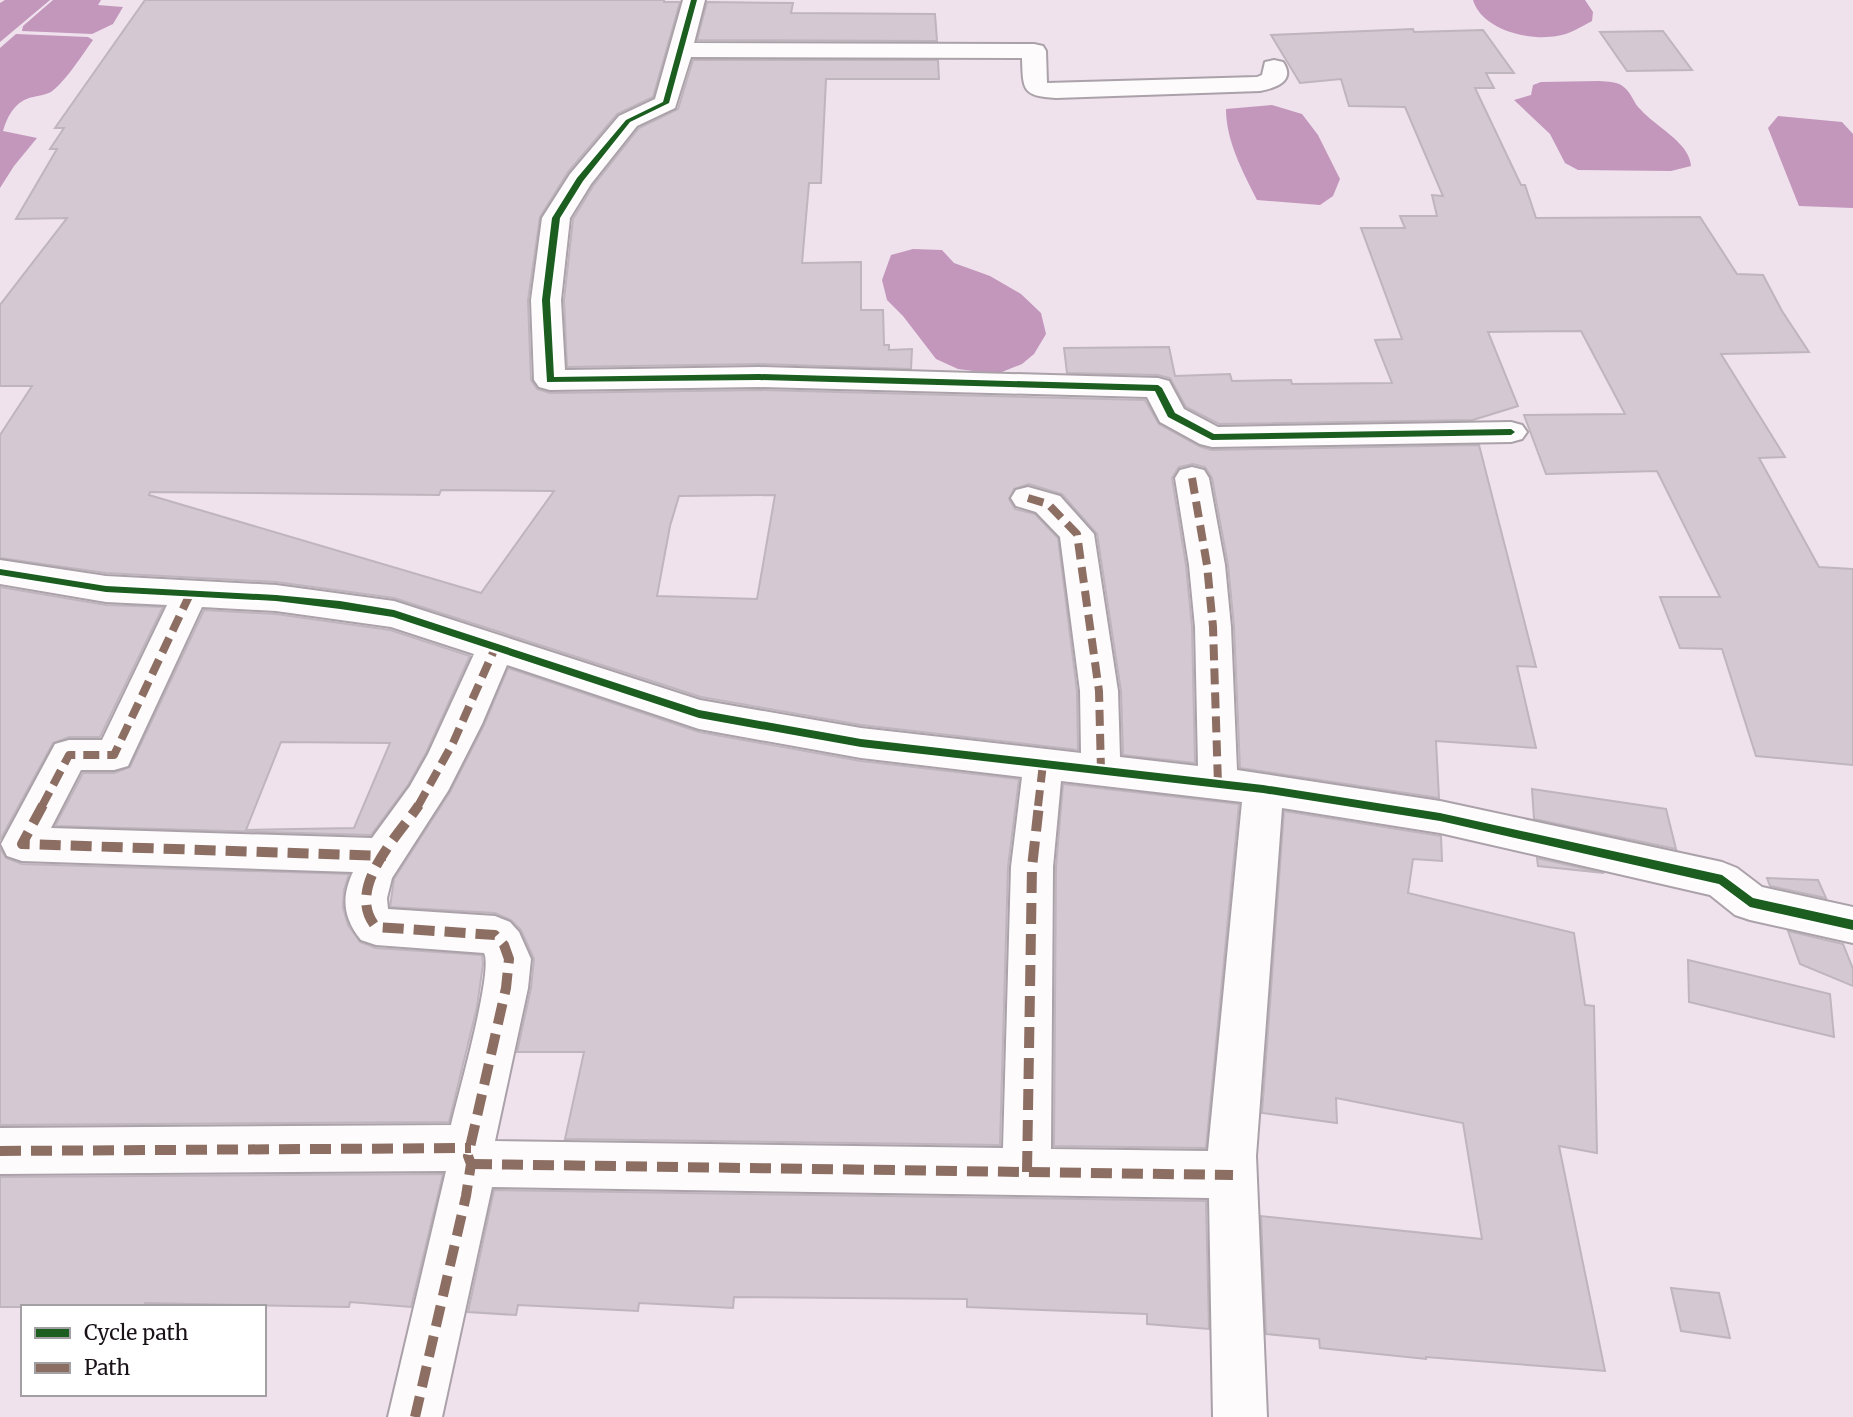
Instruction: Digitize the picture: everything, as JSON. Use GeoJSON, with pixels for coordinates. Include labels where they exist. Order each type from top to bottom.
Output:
{"type":"FeatureCollection","features":[{"type":"Feature","properties":{"kind":"street"},"geometry":{"type":"LineString","coordinates":[[694,0],[666,103],[628,121],[580,180],[556,218],[546,300],[551,380],[759,377],[1158,388],[1171,415],[1212,437],[1511,432]]}},
{"type":"Feature","properties":{"kind":"street"},"geometry":{"type":"LineString","coordinates":[[680,50],[1034,51],[1035,85],[1040,90],[1056,91],[1260,84],[1274,79],[1274,67]]}},
{"type":"Feature","properties":{"kind":"street"},"geometry":{"type":"LineString","coordinates":[[1192,478],[1207,565],[1213,627],[1217,784]]}},
{"type":"Feature","properties":{"kind":"street"},"geometry":{"type":"LineString","coordinates":[[1028,498],[1048,504],[1077,534],[1099,691],[1101,771]]}},
{"type":"Feature","properties":{"kind":"street"},"geometry":{"type":"LineString","coordinates":[[0,572],[107,589],[340,605],[394,614],[699,714],[861,743],[1263,789],[1440,817],[1721,880],[1750,902],[1853,925]]}},
{"type":"Feature","properties":{"kind":"street"},"geometry":{"type":"LineString","coordinates":[[191,594],[114,755],[69,755],[22,844],[386,856]]}},
{"type":"Feature","properties":{"kind":"street"},"geometry":{"type":"LineString","coordinates":[[415,1417],[471,1156],[486,1069],[506,988],[509,959],[504,945],[495,935],[376,927],[366,917],[364,903],[371,878],[425,795],[473,701],[495,648]]}},
{"type":"Feature","properties":{"kind":"street"},"geometry":{"type":"LineString","coordinates":[[1027,1172],[1032,867],[1043,764]]}},
{"type":"Feature","properties":{"kind":"street"},"geometry":{"type":"LineString","coordinates":[[1240,1417],[1233,1142],[1263,789]]}},
{"type":"Feature","properties":{"kind":"street"},"geometry":{"type":"LineString","coordinates":[[0,1151],[471,1156],[1027,1172],[1233,1175]]}},
{"type":"Feature","properties":{"kind":"shaded area"},"geometry":{"type":"Polygon","coordinates":[[[5,0],[50,0],[0,42],[0,3],[5,0]]]}},
{"type":"Feature","properties":{"kind":"shaded area"},"geometry":{"type":"Polygon","coordinates":[[[53,0],[101,0],[98,5],[123,7],[113,24],[92,34],[22,31],[23,26],[53,0]]]}},
{"type":"Feature","properties":{"kind":"shaded area"},"geometry":{"type":"Polygon","coordinates":[[[1473,0],[1585,0],[1593,12],[1592,21],[1557,36],[1520,35],[1486,19],[1473,0]]]}},
{"type":"Feature","properties":{"kind":"shaded area"},"geometry":{"type":"Polygon","coordinates":[[[16,34],[88,37],[93,40],[57,87],[49,93],[24,100],[12,111],[3,131],[37,138],[0,188],[0,48],[16,34]]]}},
{"type":"Feature","properties":{"kind":"shaded area"},"geometry":{"type":"Polygon","coordinates":[[[1541,82],[1616,83],[1625,88],[1639,108],[1685,150],[1691,166],[1671,171],[1578,170],[1565,163],[1550,134],[1514,100],[1531,95],[1533,85],[1541,82]]]}},
{"type":"Feature","properties":{"kind":"shaded area"},"geometry":{"type":"Polygon","coordinates":[[[1272,105],[1302,114],[1318,135],[1340,179],[1333,196],[1320,205],[1257,200],[1246,178],[1232,144],[1226,109],[1272,105]]]}},
{"type":"Feature","properties":{"kind":"shaded area"},"geometry":{"type":"Polygon","coordinates":[[[1778,116],[1842,122],[1853,134],[1853,208],[1799,206],[1768,128],[1778,116]]]}},
{"type":"Feature","properties":{"kind":"shaded area"},"geometry":{"type":"Polygon","coordinates":[[[913,249],[942,250],[954,263],[990,276],[1021,294],[1041,313],[1046,334],[1034,354],[1022,364],[997,374],[958,369],[936,359],[887,300],[882,280],[891,255],[913,249]]]}},
{"type":"Feature","properties":{"kind":"building"},"geometry":{"type":"Polygon","coordinates":[[[145,0],[680,2],[653,97],[617,114],[568,172],[540,217],[528,300],[531,380],[537,389],[550,393],[759,390],[1145,400],[1159,424],[1211,450],[1479,445],[1536,667],[1517,666],[1536,748],[1436,741],[1439,798],[1240,768],[1234,627],[1228,565],[1212,478],[1205,467],[1193,464],[1179,467],[1172,478],[1186,565],[1192,627],[1195,763],[1123,755],[1121,691],[1097,534],[1062,494],[1029,484],[1014,489],[1009,499],[1015,509],[1035,514],[1058,538],[1077,691],[1078,750],[861,725],[701,697],[394,598],[276,582],[106,573],[0,558],[0,435],[32,386],[0,386],[0,305],[67,218],[16,219],[57,149],[50,149],[64,128],[55,128],[145,0]],[[441,490],[439,495],[150,492],[149,495],[481,593],[554,491],[441,490]],[[775,495],[679,496],[670,526],[657,596],[757,599],[775,495]]]}},
{"type":"Feature","properties":{"kind":"building"},"geometry":{"type":"Polygon","coordinates":[[[707,2],[793,3],[791,13],[935,14],[937,41],[697,40],[707,2]]]}},
{"type":"Feature","properties":{"kind":"building"},"geometry":{"type":"Polygon","coordinates":[[[1413,29],[1414,32],[1483,30],[1514,73],[1486,73],[1494,88],[1475,88],[1521,185],[1525,185],[1536,218],[1700,217],[1737,274],[1763,275],[1782,311],[1809,352],[1721,354],[1785,457],[1759,458],[1819,567],[1853,569],[1853,765],[1756,756],[1722,649],[1680,648],[1660,597],[1720,597],[1657,471],[1546,474],[1524,415],[1625,414],[1581,331],[1488,332],[1518,406],[1473,420],[1219,424],[1186,407],[1170,378],[1158,375],[1067,373],[1064,348],[1169,347],[1175,376],[1230,374],[1232,381],[1291,380],[1292,384],[1392,383],[1375,340],[1402,339],[1361,228],[1405,228],[1400,216],[1437,216],[1432,195],[1443,196],[1405,107],[1349,106],[1341,79],[1300,83],[1271,35],[1413,29]]]}},
{"type":"Feature","properties":{"kind":"building"},"geometry":{"type":"Polygon","coordinates":[[[1663,31],[1692,70],[1627,71],[1600,32],[1663,31]]]}},
{"type":"Feature","properties":{"kind":"building"},"geometry":{"type":"Polygon","coordinates":[[[693,60],[938,60],[939,79],[826,79],[821,183],[809,183],[802,263],[861,262],[861,310],[883,310],[884,345],[889,345],[889,350],[912,349],[911,369],[759,364],[567,367],[564,300],[573,219],[593,186],[639,128],[678,109],[693,60]]]}},
{"type":"Feature","properties":{"kind":"building"},"geometry":{"type":"Polygon","coordinates":[[[0,587],[106,605],[163,607],[100,737],[69,737],[53,743],[0,840],[0,587]]]}},
{"type":"Feature","properties":{"kind":"building"},"geometry":{"type":"Polygon","coordinates":[[[204,610],[276,614],[390,630],[470,656],[426,753],[408,785],[371,835],[55,826],[83,773],[114,773],[130,767],[204,610]],[[281,742],[246,830],[354,828],[390,743],[281,742]]]}},
{"type":"Feature","properties":{"kind":"building"},"geometry":{"type":"Polygon","coordinates":[[[508,668],[699,732],[861,761],[1019,779],[1008,867],[1000,1145],[565,1139],[584,1052],[517,1052],[531,988],[534,959],[521,930],[511,920],[495,913],[390,907],[394,879],[450,792],[484,725],[508,668]]]}},
{"type":"Feature","properties":{"kind":"building"},"geometry":{"type":"Polygon","coordinates":[[[1063,784],[1239,804],[1206,1148],[1054,1146],[1056,867],[1063,784]]]}},
{"type":"Feature","properties":{"kind":"building"},"geometry":{"type":"Polygon","coordinates":[[[1532,789],[1666,809],[1676,849],[1534,819],[1532,789]]]}},
{"type":"Feature","properties":{"kind":"building"},"geometry":{"type":"Polygon","coordinates":[[[1284,811],[1441,836],[1442,861],[1413,859],[1408,893],[1574,933],[1585,1005],[1594,1006],[1597,1153],[1559,1146],[1605,1371],[1426,1359],[1320,1348],[1319,1339],[1266,1334],[1261,1216],[1482,1239],[1463,1123],[1336,1098],[1337,1123],[1262,1113],[1284,811]]]}},
{"type":"Feature","properties":{"kind":"building"},"geometry":{"type":"Polygon","coordinates":[[[0,848],[6,858],[22,864],[349,874],[344,890],[343,908],[348,925],[360,942],[376,948],[482,955],[477,1007],[449,1122],[0,1125],[0,848]]]}},
{"type":"Feature","properties":{"kind":"building"},"geometry":{"type":"Polygon","coordinates":[[[1537,858],[1604,873],[1538,866],[1537,858]]]}},
{"type":"Feature","properties":{"kind":"building"},"geometry":{"type":"Polygon","coordinates":[[[1767,878],[1818,880],[1826,898],[1770,886],[1767,878]]]}},
{"type":"Feature","properties":{"kind":"building"},"geometry":{"type":"Polygon","coordinates":[[[1788,931],[1843,944],[1853,969],[1853,986],[1800,964],[1788,931]]]}},
{"type":"Feature","properties":{"kind":"building"},"geometry":{"type":"Polygon","coordinates":[[[1688,960],[1830,994],[1834,1037],[1689,1002],[1688,960]]]}},
{"type":"Feature","properties":{"kind":"building"},"geometry":{"type":"Polygon","coordinates":[[[443,1174],[411,1307],[350,1302],[349,1307],[145,1303],[0,1307],[0,1177],[443,1174]]]}},
{"type":"Feature","properties":{"kind":"building"},"geometry":{"type":"Polygon","coordinates":[[[494,1190],[1206,1201],[1209,1329],[1147,1324],[1147,1314],[967,1307],[967,1299],[734,1297],[733,1308],[639,1303],[638,1311],[518,1305],[516,1315],[468,1312],[494,1190]]]}},
{"type":"Feature","properties":{"kind":"building"},"geometry":{"type":"Polygon","coordinates":[[[1671,1288],[1719,1293],[1730,1338],[1681,1331],[1671,1288]]]}},
{"type":"Feature","properties":{"kind":"marked path"},"geometry":{"type":"LineString","coordinates":[[1192,478],[1207,565],[1213,627],[1218,784]]}},
{"type":"Feature","properties":{"kind":"marked path"},"geometry":{"type":"LineString","coordinates":[[1028,498],[1048,504],[1077,534],[1099,691],[1101,771]]}},
{"type":"Feature","properties":{"kind":"marked path"},"geometry":{"type":"LineString","coordinates":[[190,594],[114,755],[69,755],[22,844],[386,856]]}},
{"type":"Feature","properties":{"kind":"marked path"},"geometry":{"type":"LineString","coordinates":[[415,1417],[466,1196],[471,1164],[468,1156],[506,988],[509,959],[504,945],[495,935],[376,927],[368,916],[365,898],[376,868],[424,797],[444,761],[495,648]]}},
{"type":"Feature","properties":{"kind":"marked path"},"geometry":{"type":"LineString","coordinates":[[1027,1172],[1032,867],[1043,764]]}},
{"type":"Feature","properties":{"kind":"marked path"},"geometry":{"type":"LineString","coordinates":[[0,1151],[471,1148]]}},
{"type":"Feature","properties":{"kind":"marked path"},"geometry":{"type":"LineString","coordinates":[[471,1164],[1233,1175]]}},
{"type":"Feature","properties":{"kind":"cycle path"},"geometry":{"type":"LineString","coordinates":[[694,0],[666,103],[628,121],[580,180],[556,218],[546,300],[550,380],[759,377],[1158,388],[1171,415],[1212,437],[1511,432]]}},
{"type":"Feature","properties":{"kind":"cycle path"},"geometry":{"type":"LineString","coordinates":[[0,572],[106,589],[276,598],[394,614],[699,714],[861,743],[1263,789],[1440,817],[1722,880],[1750,902],[1853,925]]}}]}
